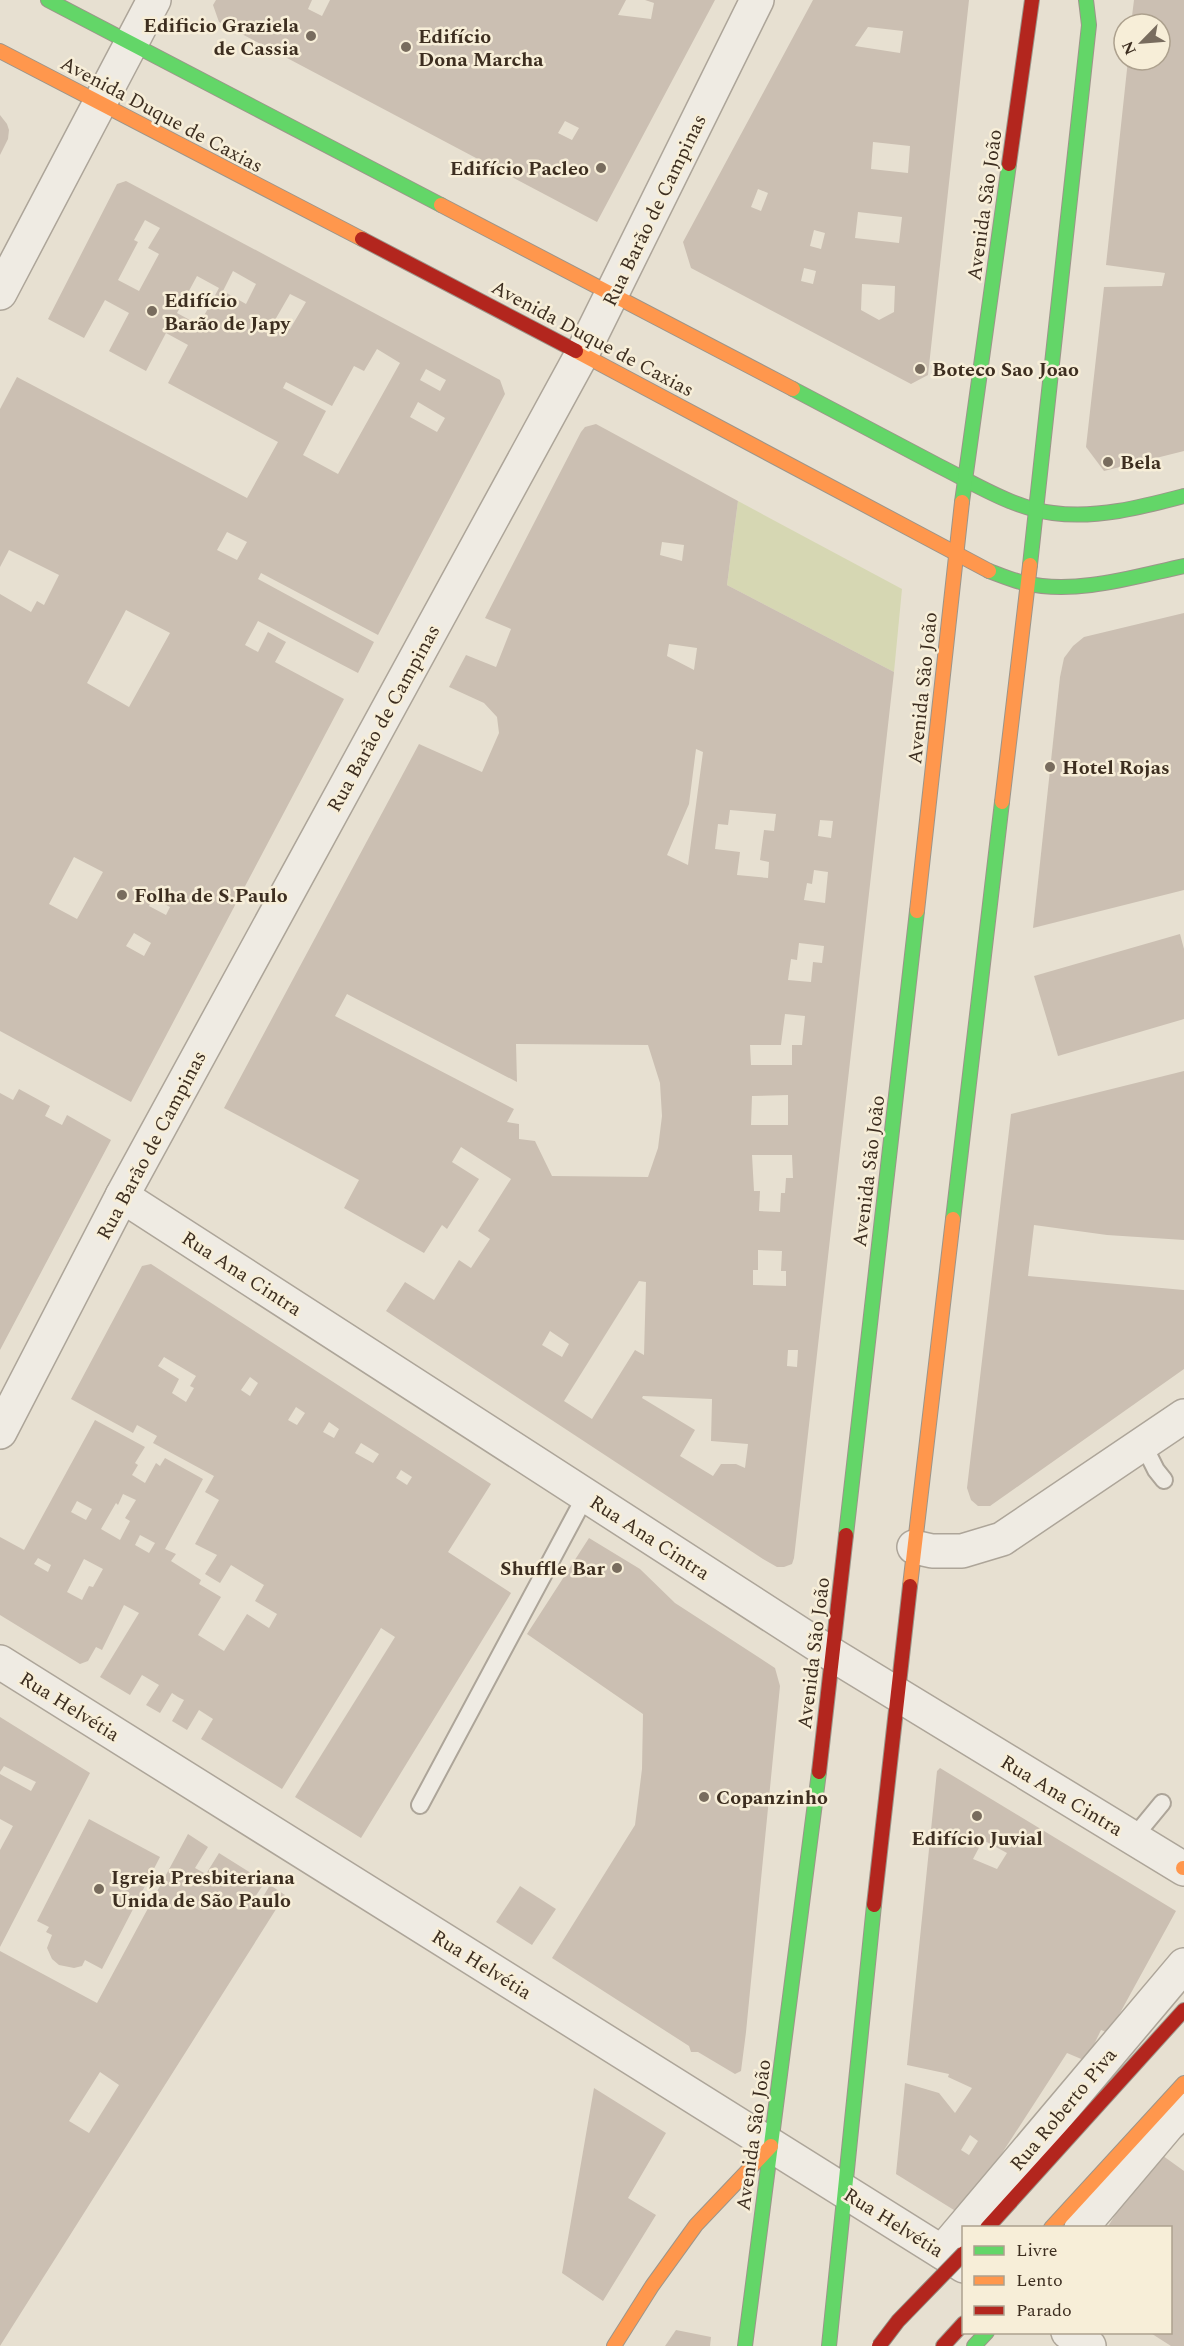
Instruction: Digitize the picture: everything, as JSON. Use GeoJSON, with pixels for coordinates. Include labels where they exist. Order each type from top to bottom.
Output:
{"type":"FeatureCollection","features":[{"type":"Feature","properties":{"kind":"main road"},"geometry":{"type":"LineString","coordinates":[[48,0],[965,479],[1036,511],[1106,514],[1184,496]]}},
{"type":"Feature","properties":{"kind":"main road","name":"Avenida São João"},"geometry":{"type":"LineString","coordinates":[[745,2346],[833,1654],[965,479],[1032,0]]}},
{"type":"Feature","properties":{"kind":"main road"},"geometry":{"type":"LineString","coordinates":[[1086,0],[1089,26]]}},
{"type":"Feature","properties":{"kind":"main road"},"geometry":{"type":"LineString","coordinates":[[828,2346],[865,1977],[1036,511],[1093,0]]}},
{"type":"Feature","properties":{"kind":"main road","name":"Avenida Duque de Caxias"},"geometry":{"type":"LineString","coordinates":[[0,51],[582,354],[989,571],[1027,584],[1065,587],[1184,566]]}},
{"type":"Feature","properties":{"kind":"main road"},"geometry":{"type":"LineString","coordinates":[[989,2226],[1184,2010]]}},
{"type":"Feature","properties":{"kind":"main road"},"geometry":{"type":"LineString","coordinates":[[1053,2226],[1184,2083]]}},
{"type":"Feature","properties":{"kind":"main road"},"geometry":{"type":"LineString","coordinates":[[614,2346],[652,2286],[696,2226],[771,2145]]}},
{"type":"Feature","properties":{"kind":"main road"},"geometry":{"type":"LineString","coordinates":[[879,2346],[898,2321],[956,2257]]}},
{"type":"Feature","properties":{"kind":"main road"},"geometry":{"type":"LineString","coordinates":[[943,2346],[962,2324]]}},
{"type":"Feature","properties":{"kind":"main road"},"geometry":{"type":"LineString","coordinates":[[974,2346],[985,2334]]}},
{"type":"Feature","properties":{"kind":"street"},"geometry":{"type":"LineString","coordinates":[[0,293],[154,0]]}},
{"type":"Feature","properties":{"kind":"street","name":"Rua Barão de Campinas"},"geometry":{"type":"LineString","coordinates":[[0,1432],[123,1196],[582,354],[757,0]]}},
{"type":"Feature","properties":{"kind":"street","name":"Rua Ana Cintra"},"geometry":{"type":"LineString","coordinates":[[123,1196],[897,1695],[1184,1868]]}},
{"type":"Feature","properties":{"kind":"street"},"geometry":{"type":"LineString","coordinates":[[914,1547],[932,1551],[962,1551],[1002,1539],[1184,1416]]}},
{"type":"Feature","properties":{"kind":"street","name":"Rua Helvétia"},"geometry":{"type":"LineString","coordinates":[[0,1662],[771,2145],[956,2257]]}},
{"type":"Feature","properties":{"kind":"street","name":"Rua Roberto Piva"},"geometry":{"type":"LineString","coordinates":[[980,2226],[1184,1965]]}},
{"type":"Feature","properties":{"kind":"street"},"geometry":{"type":"LineString","coordinates":[[1083,2226],[1168,2125],[1184,2110]]}},
{"type":"Feature","properties":{"kind":"street"},"geometry":{"type":"LineString","coordinates":[[1071,2334],[1089,2346]]}},
{"type":"Feature","properties":{"kind":"lane"},"geometry":{"type":"LineString","coordinates":[[1143,1444],[1156,1470],[1164,1480]]}},
{"type":"Feature","properties":{"kind":"lane"},"geometry":{"type":"LineString","coordinates":[[420,1804],[586,1495]]}},
{"type":"Feature","properties":{"kind":"lane"},"geometry":{"type":"LineString","coordinates":[[1134,1838],[1162,1803]]}},
{"type":"Feature","properties":{"kind":"green space"},"geometry":{"type":"Polygon","coordinates":[[[738,501],[902,589],[894,672],[727,585],[738,501]]]}},
{"type":"Feature","properties":{"kind":"building"},"geometry":{"type":"Polygon","coordinates":[[[216,0],[312,0],[308,9],[322,16],[330,0],[626,0],[618,15],[651,19],[654,3],[645,0],[715,0],[597,222],[219,22],[213,5],[216,0]],[[565,121],[558,133],[572,140],[579,128],[565,121]]]}},
{"type":"Feature","properties":{"kind":"building"},"geometry":{"type":"Polygon","coordinates":[[[813,0],[969,0],[928,375],[911,384],[691,268],[683,242],[813,0]],[[868,27],[855,46],[900,53],[903,31],[868,27]],[[873,142],[871,169],[908,173],[910,146],[873,142]],[[758,189],[751,207],[761,211],[768,193],[758,189]],[[858,212],[855,238],[899,243],[902,217],[858,212]],[[814,230],[810,246],[821,249],[825,233],[814,230]],[[804,268],[801,281],[813,284],[816,271],[804,268]],[[862,284],[861,310],[879,320],[894,312],[895,286],[862,284]]]}},
{"type":"Feature","properties":{"kind":"building"},"geometry":{"type":"Polygon","coordinates":[[[1134,0],[1184,0],[1184,451],[1104,471],[1086,447],[1104,287],[1162,286],[1165,273],[1106,265],[1127,72],[1172,72],[1172,12],[1132,12],[1134,0]]]}},
{"type":"Feature","properties":{"kind":"building"},"geometry":{"type":"Polygon","coordinates":[[[0,115],[9,130],[8,139],[0,155],[0,115]]]}},
{"type":"Feature","properties":{"kind":"building"},"geometry":{"type":"Polygon","coordinates":[[[126,181],[500,380],[505,394],[378,635],[261,573],[258,579],[374,642],[358,673],[258,621],[245,645],[258,652],[268,632],[286,642],[275,662],[344,699],[131,1102],[0,1031],[0,594],[31,612],[37,601],[44,605],[59,575],[9,550],[0,567],[0,409],[17,377],[247,498],[278,442],[168,383],[188,345],[166,333],[146,371],[109,351],[129,313],[105,300],[84,338],[48,319],[117,184],[126,181]],[[145,220],[134,240],[138,242],[118,280],[139,291],[159,254],[148,248],[160,228],[145,220]],[[233,271],[223,291],[246,304],[256,284],[233,271]],[[197,276],[177,313],[199,325],[219,288],[197,276]],[[290,294],[275,320],[290,329],[306,302],[290,294]],[[377,349],[364,371],[354,366],[332,406],[286,382],[283,388],[326,411],[303,455],[338,474],[400,363],[377,349]],[[426,369],[420,380],[440,391],[446,380],[426,369]],[[418,402],[410,417],[437,432],[445,418],[418,402]],[[227,532],[217,550],[237,560],[247,542],[227,532]],[[126,610],[87,683],[129,707],[170,633],[126,610]],[[74,857],[49,904],[77,919],[103,872],[74,857]],[[153,898],[149,906],[166,915],[170,907],[153,898]],[[134,933],[126,946],[144,956],[151,943],[134,933]]]}},
{"type":"Feature","properties":{"kind":"building"},"geometry":{"type":"Polygon","coordinates":[[[596,424],[738,501],[727,585],[894,672],[794,1558],[792,1564],[784,1567],[777,1567],[763,1559],[386,1311],[405,1282],[434,1300],[459,1260],[471,1268],[490,1239],[478,1231],[511,1179],[461,1147],[452,1162],[479,1179],[447,1229],[442,1225],[424,1253],[344,1208],[359,1180],[224,1108],[419,744],[482,772],[499,733],[497,717],[484,703],[449,687],[466,655],[496,667],[511,629],[485,618],[585,427],[596,424]],[[662,542],[660,555],[682,561],[684,545],[662,542]],[[669,644],[667,656],[694,670],[697,648],[669,644]],[[696,749],[689,804],[667,855],[688,865],[703,752],[696,749]],[[730,810],[728,825],[718,824],[715,849],[740,852],[737,875],[768,878],[769,862],[760,860],[764,830],[774,831],[776,814],[730,810]],[[820,820],[818,836],[831,838],[833,821],[820,820]],[[814,870],[812,884],[807,883],[804,900],[825,903],[828,872],[814,870]],[[799,943],[797,960],[791,959],[788,980],[811,982],[813,962],[822,963],[824,946],[799,943]],[[347,994],[335,1016],[514,1109],[507,1122],[519,1124],[519,1139],[535,1141],[552,1176],[648,1177],[658,1148],[662,1116],[660,1083],[648,1045],[516,1044],[517,1082],[347,994]],[[785,1014],[781,1045],[750,1045],[751,1065],[792,1065],[792,1045],[802,1045],[805,1016],[785,1014]],[[788,1095],[752,1096],[751,1125],[788,1125],[788,1095]],[[752,1155],[754,1191],[760,1191],[759,1211],[780,1212],[781,1193],[785,1193],[786,1178],[793,1178],[792,1155],[752,1155]],[[758,1250],[758,1270],[753,1270],[753,1285],[786,1286],[786,1271],[781,1271],[782,1251],[758,1250]],[[639,1281],[564,1401],[592,1419],[635,1350],[644,1355],[646,1282],[639,1281]],[[550,1331],[542,1345],[562,1357],[569,1344],[550,1331]],[[788,1350],[787,1366],[797,1367],[798,1350],[788,1350]],[[643,1396],[642,1398],[695,1430],[680,1456],[713,1476],[721,1464],[736,1464],[745,1468],[748,1444],[711,1441],[712,1399],[643,1396]]]}},
{"type":"Feature","properties":{"kind":"building"},"geometry":{"type":"Polygon","coordinates":[[[1184,613],[1184,890],[1033,928],[1060,677],[1064,658],[1084,637],[1184,613]]]}},
{"type":"Feature","properties":{"kind":"building"},"geometry":{"type":"Polygon","coordinates":[[[1180,934],[1184,949],[1184,1019],[1058,1056],[1034,976],[1180,934]]]}},
{"type":"Feature","properties":{"kind":"building"},"geometry":{"type":"Polygon","coordinates":[[[1184,1071],[1184,1240],[1107,1235],[1034,1225],[1028,1276],[1184,1290],[1184,1369],[990,1506],[978,1506],[971,1500],[967,1488],[1011,1114],[1184,1071]]]}},
{"type":"Feature","properties":{"kind":"building"},"geometry":{"type":"Polygon","coordinates":[[[19,1089],[50,1106],[45,1116],[62,1125],[67,1115],[111,1140],[0,1350],[0,1093],[13,1100],[19,1089]]]}},
{"type":"Feature","properties":{"kind":"building"},"geometry":{"type":"Polygon","coordinates":[[[151,1264],[491,1484],[448,1552],[511,1593],[361,1838],[295,1797],[395,1637],[381,1628],[282,1789],[201,1739],[213,1719],[199,1710],[187,1730],[172,1721],[184,1700],[172,1693],[160,1713],[146,1705],[159,1685],[142,1675],[130,1695],[100,1677],[139,1613],[124,1605],[102,1650],[96,1647],[88,1661],[80,1664],[0,1615],[0,1537],[24,1550],[95,1420],[145,1447],[135,1463],[138,1465],[132,1475],[145,1483],[156,1463],[160,1466],[165,1458],[203,1479],[165,1549],[176,1554],[171,1561],[201,1580],[199,1584],[221,1597],[198,1635],[224,1651],[247,1614],[269,1628],[277,1614],[255,1601],[264,1585],[231,1565],[220,1583],[205,1574],[217,1555],[195,1544],[219,1500],[205,1492],[214,1476],[153,1443],[157,1436],[137,1425],[133,1433],[71,1399],[142,1266],[151,1264]],[[164,1357],[158,1366],[179,1379],[172,1393],[186,1402],[194,1388],[190,1386],[196,1376],[164,1357]],[[250,1377],[241,1390],[250,1396],[258,1383],[250,1377]],[[296,1407],[288,1420],[297,1425],[305,1413],[296,1407]],[[329,1422],[323,1432],[334,1438],[339,1429],[329,1422]],[[361,1443],[355,1453],[373,1463],[379,1454],[361,1443]],[[401,1470],[396,1478],[407,1485],[412,1477],[401,1470]],[[123,1494],[118,1505],[116,1503],[101,1529],[120,1540],[130,1521],[125,1518],[136,1500],[123,1494]],[[77,1501],[71,1512],[86,1520],[92,1509],[77,1501]],[[140,1535],[135,1545],[149,1553],[155,1543],[140,1535]],[[38,1558],[34,1564],[48,1572],[51,1565],[38,1558]],[[84,1559],[67,1592],[82,1600],[89,1586],[93,1587],[103,1569],[84,1559]]]}},
{"type":"Feature","properties":{"kind":"building","name":"Copanzinho"},"geometry":{"type":"Polygon","coordinates":[[[589,1538],[640,1569],[675,1603],[775,1668],[780,1686],[746,2032],[741,2071],[735,2074],[698,2052],[691,2052],[689,2046],[552,1958],[635,1825],[642,1769],[643,1714],[527,1634],[589,1538]]]}},
{"type":"Feature","properties":{"kind":"building"},"geometry":{"type":"Polygon","coordinates":[[[0,1717],[90,1773],[0,1947],[0,1850],[13,1826],[0,1819],[0,1774],[31,1791],[36,1782],[4,1766],[0,1772],[0,1717]]]}},
{"type":"Feature","properties":{"kind":"building"},"geometry":{"type":"Polygon","coordinates":[[[940,1768],[1176,1911],[1109,2033],[1101,2030],[1086,2061],[1067,2053],[962,2215],[896,2174],[905,2083],[939,2093],[955,2113],[972,2088],[948,2077],[949,2074],[907,2065],[937,1771],[940,1768]],[[983,1840],[973,1859],[997,1869],[1007,1853],[983,1840]],[[970,2135],[961,2150],[969,2155],[978,2141],[970,2135]]]}},
{"type":"Feature","properties":{"kind":"building","name":"Igreja Presbiteriana Unida de São Paulo"},"geometry":{"type":"Polygon","coordinates":[[[89,1819],[160,1857],[102,1969],[85,1960],[82,1966],[74,1968],[59,1965],[52,1959],[47,1948],[52,1935],[46,1932],[49,1927],[37,1921],[89,1819]]]}},
{"type":"Feature","properties":{"kind":"building"},"geometry":{"type":"Polygon","coordinates":[[[188,1834],[208,1847],[195,1868],[206,1874],[219,1853],[265,1882],[251,1903],[257,1907],[270,1885],[285,1895],[0,2346],[0,1951],[97,2003],[188,1834]],[[100,2072],[69,2121],[89,2133],[119,2085],[100,2072]]]}},
{"type":"Feature","properties":{"kind":"building"},"geometry":{"type":"Polygon","coordinates":[[[520,1886],[556,1909],[532,1945],[496,1922],[520,1886]]]}},
{"type":"Feature","properties":{"kind":"building"},"geometry":{"type":"Polygon","coordinates":[[[594,2088],[666,2133],[628,2198],[656,2215],[603,2301],[562,2273],[594,2088]]]}},
{"type":"Feature","properties":{"kind":"building"},"geometry":{"type":"Polygon","coordinates":[[[1159,2153],[1184,2171],[1184,2346],[1171,2346],[1152,2334],[1172,2334],[1172,2226],[1108,2226],[1141,2173],[1159,2153]]]}},
{"type":"Feature","properties":{"kind":"building"},"geometry":{"type":"Polygon","coordinates":[[[676,2330],[711,2337],[710,2346],[665,2346],[676,2330]]]}},
{"type":"Feature","properties":{"kind":"traffic: fast"},"geometry":{"type":"LineString","coordinates":[[48,0],[441,205]]}},
{"type":"Feature","properties":{"kind":"traffic: fast"},"geometry":{"type":"LineString","coordinates":[[1030,565],[1089,25],[1086,0]]}},
{"type":"Feature","properties":{"kind":"traffic: fast"},"geometry":{"type":"LineString","coordinates":[[962,502],[1009,164]]}},
{"type":"Feature","properties":{"kind":"traffic: fast"},"geometry":{"type":"LineString","coordinates":[[793,389],[980,487],[1023,506],[1053,513],[1103,513],[1136,508],[1184,496]]}},
{"type":"Feature","properties":{"kind":"traffic: fast"},"geometry":{"type":"LineString","coordinates":[[989,571],[1024,583],[1064,587],[1104,583],[1184,566]]}},
{"type":"Feature","properties":{"kind":"traffic: fast"},"geometry":{"type":"LineString","coordinates":[[953,1219],[1002,802]]}},
{"type":"Feature","properties":{"kind":"traffic: fast"},"geometry":{"type":"LineString","coordinates":[[846,1535],[917,911]]}},
{"type":"Feature","properties":{"kind":"traffic: fast"},"geometry":{"type":"LineString","coordinates":[[745,2346],[819,1772]]}},
{"type":"Feature","properties":{"kind":"traffic: fast"},"geometry":{"type":"LineString","coordinates":[[829,2346],[874,1905]]}},
{"type":"Feature","properties":{"kind":"traffic: fast"},"geometry":{"type":"LineString","coordinates":[[974,2346],[985,2334]]}},
{"type":"Feature","properties":{"kind":"traffic: slow"},"geometry":{"type":"LineString","coordinates":[[0,51],[362,239]]}},
{"type":"Feature","properties":{"kind":"traffic: slow"},"geometry":{"type":"LineString","coordinates":[[441,205],[793,389]]}},
{"type":"Feature","properties":{"kind":"traffic: slow"},"geometry":{"type":"LineString","coordinates":[[576,351],[989,571]]}},
{"type":"Feature","properties":{"kind":"traffic: slow"},"geometry":{"type":"LineString","coordinates":[[917,911],[962,502]]}},
{"type":"Feature","properties":{"kind":"traffic: slow"},"geometry":{"type":"LineString","coordinates":[[1002,802],[1030,565]]}},
{"type":"Feature","properties":{"kind":"traffic: slow"},"geometry":{"type":"LineString","coordinates":[[910,1586],[953,1219]]}},
{"type":"Feature","properties":{"kind":"traffic: slow"},"geometry":{"type":"LineString","coordinates":[[1053,2226],[1184,2083]]}},
{"type":"Feature","properties":{"kind":"traffic: slow"},"geometry":{"type":"LineString","coordinates":[[614,2346],[652,2286],[696,2225],[771,2146]]}},
{"type":"Feature","properties":{"kind":"traffic: jam"},"geometry":{"type":"LineString","coordinates":[[1009,164],[1032,0]]}},
{"type":"Feature","properties":{"kind":"traffic: jam"},"geometry":{"type":"LineString","coordinates":[[362,239],[576,351]]}},
{"type":"Feature","properties":{"kind":"traffic: jam"},"geometry":{"type":"LineString","coordinates":[[819,1772],[846,1535]]}},
{"type":"Feature","properties":{"kind":"traffic: jam"},"geometry":{"type":"LineString","coordinates":[[874,1905],[910,1586]]}},
{"type":"Feature","properties":{"kind":"traffic: jam"},"geometry":{"type":"LineString","coordinates":[[989,2226],[1184,2010]]}},
{"type":"Feature","properties":{"kind":"traffic: jam"},"geometry":{"type":"LineString","coordinates":[[879,2346],[898,2321],[962,2255]]}},
{"type":"Feature","properties":{"kind":"traffic: jam"},"geometry":{"type":"LineString","coordinates":[[943,2346],[962,2325]]}},
{"type":"Feature","properties":{"kind":"place","name":"Edificio Graziela de Cassia"},"geometry":{"type":"Point","coordinates":[311,36]}},
{"type":"Feature","properties":{"kind":"place","name":"Edifício Dona Marcha"},"geometry":{"type":"Point","coordinates":[406,47]}},
{"type":"Feature","properties":{"kind":"place","name":"Edifício Pacleo"},"geometry":{"type":"Point","coordinates":[601,168]}},
{"type":"Feature","properties":{"kind":"place","name":"Edifício Barão de Japy"},"geometry":{"type":"Point","coordinates":[152,311]}},
{"type":"Feature","properties":{"kind":"place","name":"Boteco Sao Joao"},"geometry":{"type":"Point","coordinates":[920,369]}},
{"type":"Feature","properties":{"kind":"place","name":"Bela"},"geometry":{"type":"Point","coordinates":[1108,462]}},
{"type":"Feature","properties":{"kind":"place","name":"Hotel Rojas"},"geometry":{"type":"Point","coordinates":[1050,767]}},
{"type":"Feature","properties":{"kind":"place","name":"Folha de S.Paulo"},"geometry":{"type":"Point","coordinates":[122,895]}},
{"type":"Feature","properties":{"kind":"place","name":"Shuffle Bar"},"geometry":{"type":"Point","coordinates":[617,1568]}},
{"type":"Feature","properties":{"kind":"place","name":"Copanzinho"},"geometry":{"type":"Point","coordinates":[704,1797]}},
{"type":"Feature","properties":{"kind":"place","name":"Edifício Juvial"},"geometry":{"type":"Point","coordinates":[977,1816]}},
{"type":"Feature","properties":{"kind":"place","name":"Igreja Presbiteriana Unida de São Paulo"},"geometry":{"type":"Point","coordinates":[99,1889]}}]}
